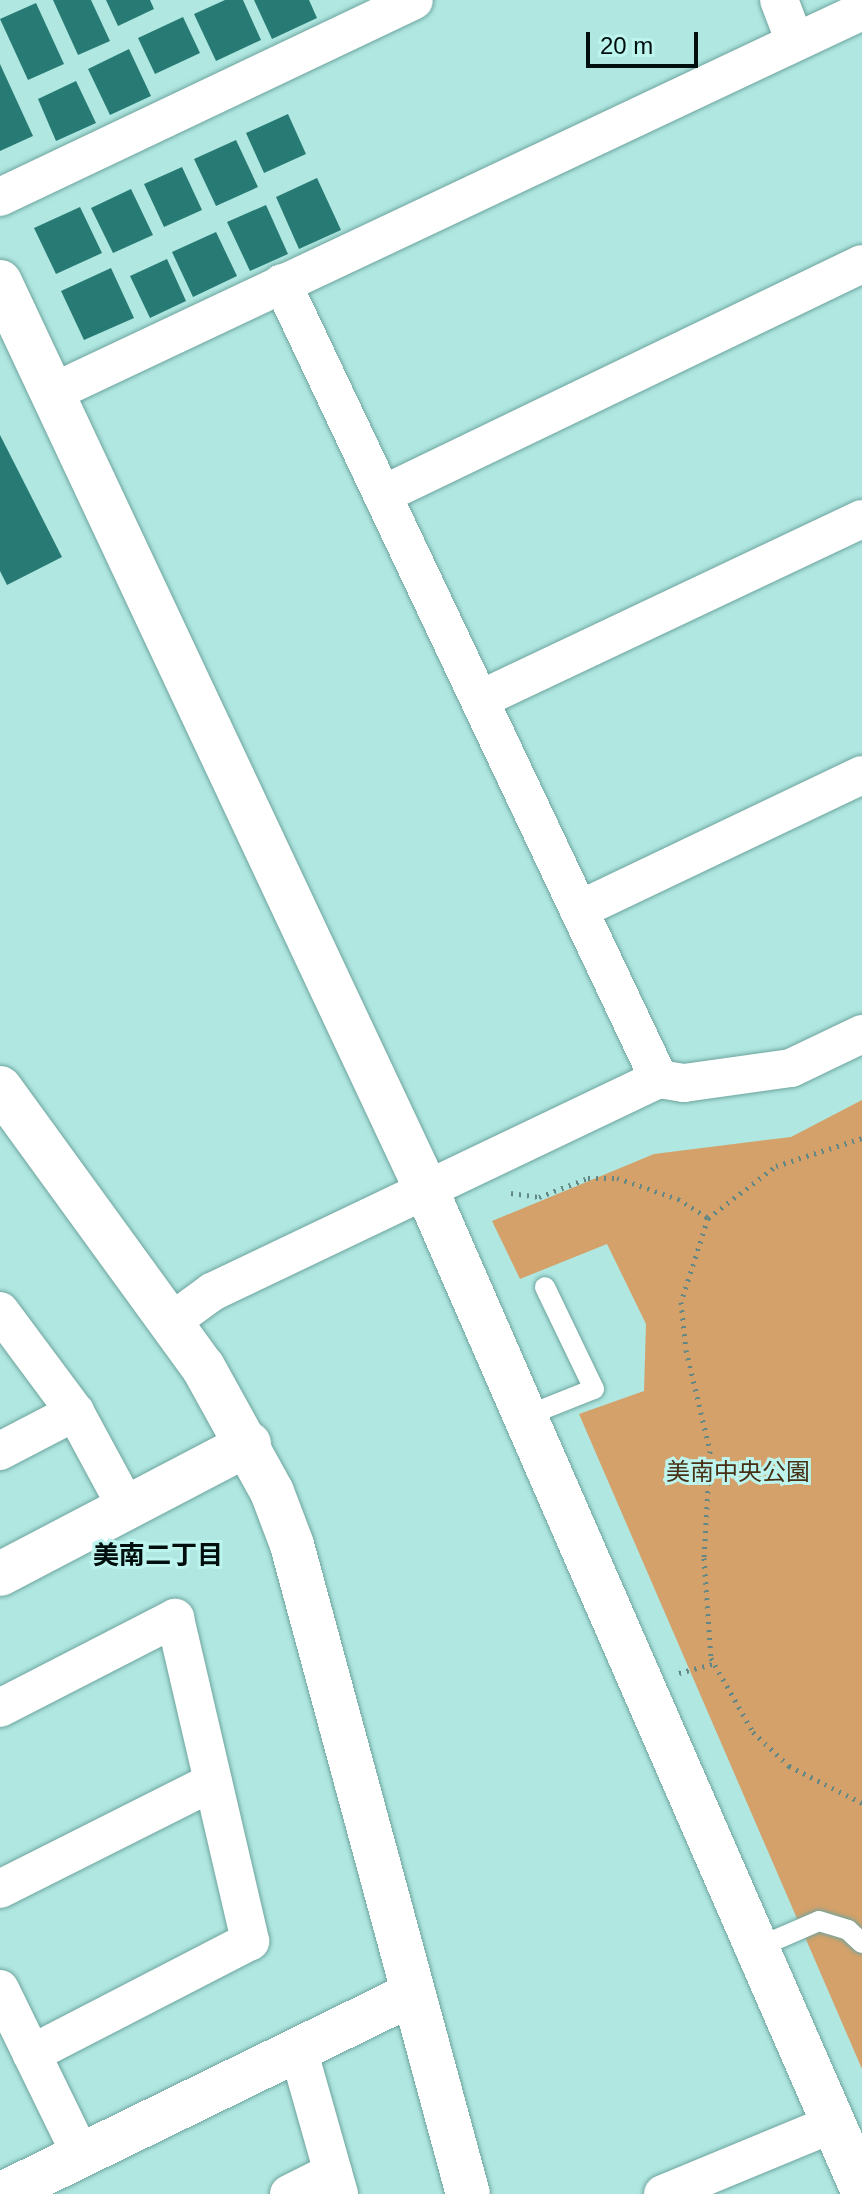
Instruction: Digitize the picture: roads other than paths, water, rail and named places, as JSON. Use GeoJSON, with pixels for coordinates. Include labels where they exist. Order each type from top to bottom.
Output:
{"type":"FeatureCollection","features":[{"type":"Feature","properties":{"kind":"street"},"geometry":{"type":"LineString","coordinates":[[0,197],[414,0]]}},
{"type":"Feature","properties":{"kind":"street"},"geometry":{"type":"LineString","coordinates":[[779,0],[795,42]]}},
{"type":"Feature","properties":{"kind":"street"},"geometry":{"type":"LineString","coordinates":[[56,391],[862,11]]}},
{"type":"Feature","properties":{"kind":"street"},"geometry":{"type":"LineString","coordinates":[[384,494],[862,264]]}},
{"type":"Feature","properties":{"kind":"street"},"geometry":{"type":"LineString","coordinates":[[0,282],[56,391],[426,1189],[862,2189]]}},
{"type":"Feature","properties":{"kind":"street"},"geometry":{"type":"LineString","coordinates":[[282,283],[659,1079]]}},
{"type":"Feature","properties":{"kind":"street"},"geometry":{"type":"LineString","coordinates":[[481,699],[862,519]]}},
{"type":"Feature","properties":{"kind":"street"},"geometry":{"type":"LineString","coordinates":[[581,909],[862,775]]}},
{"type":"Feature","properties":{"kind":"street"},"geometry":{"type":"LineString","coordinates":[[171,1322],[212,1292],[659,1079],[684,1083],[791,1068],[862,1034]]}},
{"type":"Feature","properties":{"kind":"street"},"geometry":{"type":"LineString","coordinates":[[0,1088],[171,1322],[249,1444],[292,1545],[468,2194]]}},
{"type":"Feature","properties":{"kind":"street"},"geometry":{"type":"LineString","coordinates":[[0,1311],[75,1412],[127,1508]]}},
{"type":"Feature","properties":{"kind":"street"},"geometry":{"type":"LineString","coordinates":[[0,1451],[75,1412]]}},
{"type":"Feature","properties":{"kind":"street"},"geometry":{"type":"LineString","coordinates":[[0,1574],[249,1444]]}},
{"type":"Feature","properties":{"kind":"street"},"geometry":{"type":"LineString","coordinates":[[0,1708],[175,1618],[250,1941],[31,2054]]}},
{"type":"Feature","properties":{"kind":"street"},"geometry":{"type":"LineString","coordinates":[[0,1889],[213,1782]]}},
{"type":"Feature","properties":{"kind":"street"},"geometry":{"type":"LineString","coordinates":[[0,1989],[81,2155]]}},
{"type":"Feature","properties":{"kind":"street"},"geometry":{"type":"LineString","coordinates":[[2,2194],[412,1994]]}},
{"type":"Feature","properties":{"kind":"street"},"geometry":{"type":"LineString","coordinates":[[289,2194],[336,2183],[298,2049]]}},
{"type":"Feature","properties":{"kind":"street"},"geometry":{"type":"LineString","coordinates":[[663,2194],[834,2123]]}},
{"type":"Feature","properties":{"kind":"lane"},"geometry":{"type":"LineString","coordinates":[[526,1416],[594,1389],[545,1287]]}},
{"type":"Feature","properties":{"kind":"lane"},"geometry":{"type":"LineString","coordinates":[[759,1947],[819,1921],[848,1930],[862,1943]]}},
{"type":"Feature","properties":{"kind":"district","name":"美南二丁目"},"geometry":{"type":"Point","coordinates":[158,1556]}},
{"type":"Feature","properties":{"kind":"park label","name":"美南中央公園"},"geometry":{"type":"Point","coordinates":[738,1472]}}]}
